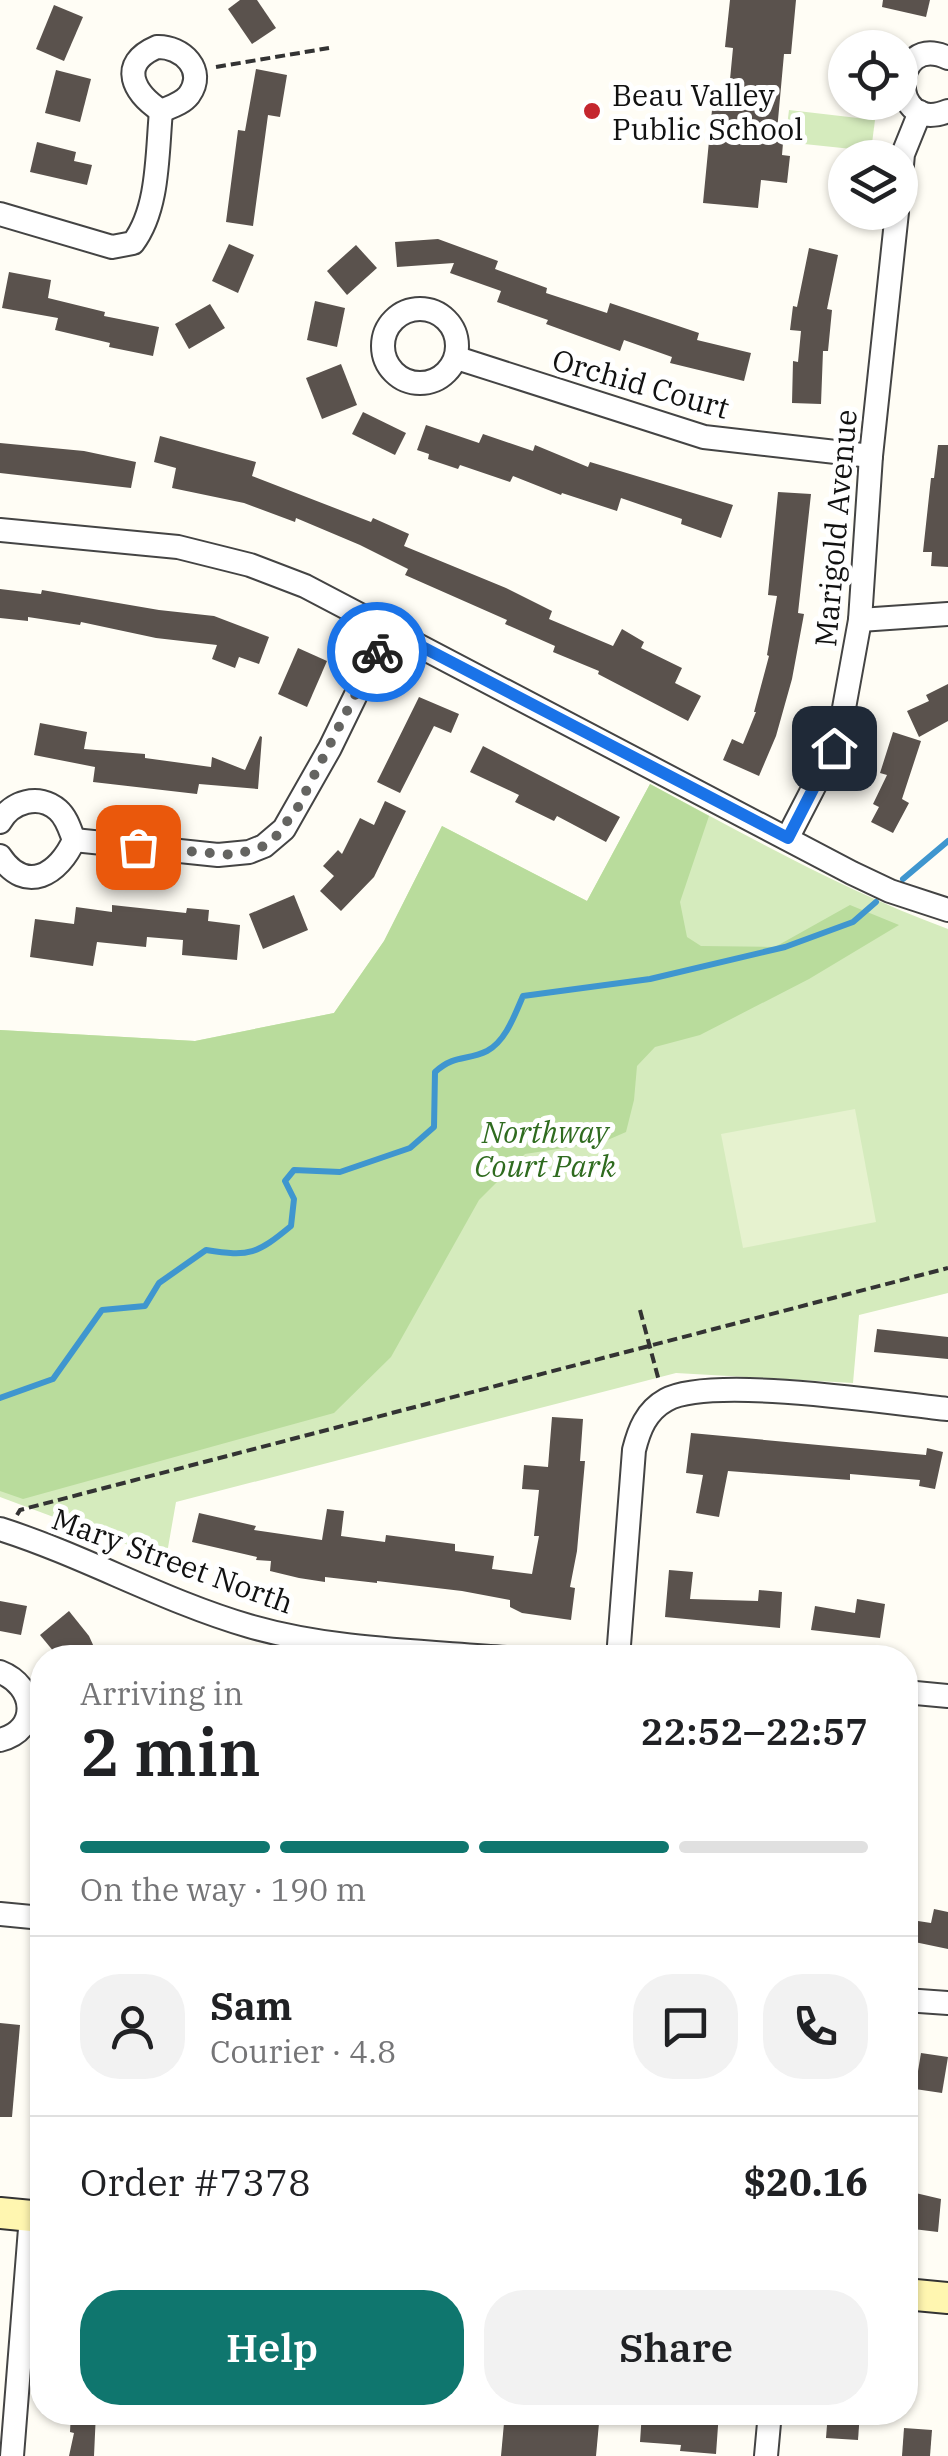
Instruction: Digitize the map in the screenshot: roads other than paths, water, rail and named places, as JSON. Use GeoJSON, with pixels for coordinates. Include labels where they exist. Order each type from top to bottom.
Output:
{"type":"FeatureCollection","features":[{"type":"Feature","properties":{"kind":"main road"},"geometry":{"type":"LineString","coordinates":[[0,2213],[30,2215]]}},
{"type":"Feature","properties":{"kind":"main road"},"geometry":{"type":"LineString","coordinates":[[918,2295],[948,2298]]}},
{"type":"Feature","properties":{"kind":"street"},"geometry":{"type":"LineString","coordinates":[[168,46],[186,56],[194,70],[193,86],[188,95],[161,111],[144,100],[134,84],[136,65],[157,47],[168,46]]}},
{"type":"Feature","properties":{"kind":"street"},"geometry":{"type":"LineString","coordinates":[[948,58],[920,56],[905,72],[902,82],[905,96],[920,112],[930,115],[948,110]]}},
{"type":"Feature","properties":{"kind":"street"},"geometry":{"type":"LineString","coordinates":[[0,214],[112,247],[133,243],[145,228],[150,208],[161,111]]}},
{"type":"Feature","properties":{"kind":"street"},"geometry":{"type":"LineString","coordinates":[[909,140],[920,112]]}},
{"type":"Feature","properties":{"kind":"street","name":"Marigold Avenue"},"geometry":{"type":"LineString","coordinates":[[788,838],[834,748],[860,620],[871,456],[895,230]]}},
{"type":"Feature","properties":{"kind":"street","name":"Orchid Court"},"geometry":{"type":"LineString","coordinates":[[457,358],[704,437],[871,456]]}},
{"type":"Feature","properties":{"kind":"street"},"geometry":{"type":"LineString","coordinates":[[0,530],[178,547],[250,564],[305,586],[890,891],[948,910]]}},
{"type":"Feature","properties":{"kind":"street"},"geometry":{"type":"LineString","coordinates":[[860,620],[948,614]]}},
{"type":"Feature","properties":{"kind":"street"},"geometry":{"type":"LineString","coordinates":[[74,840],[218,855],[235,855],[264,846],[292,818],[388,629]]}},
{"type":"Feature","properties":{"kind":"street"},"geometry":{"type":"LineString","coordinates":[[0,822],[13,807],[25,802],[47,804],[58,810],[74,840]]}},
{"type":"Feature","properties":{"kind":"street"},"geometry":{"type":"LineString","coordinates":[[0,856],[20,874],[44,875],[64,860],[74,840]]}},
{"type":"Feature","properties":{"kind":"street"},"geometry":{"type":"LineString","coordinates":[[619,1645],[634,1450],[641,1424],[664,1402],[691,1390],[732,1390],[948,1409]]}},
{"type":"Feature","properties":{"kind":"street","name":"Mary Street North"},"geometry":{"type":"LineString","coordinates":[[0,1530],[250,1626],[342,1645]]}},
{"type":"Feature","properties":{"kind":"street"},"geometry":{"type":"LineString","coordinates":[[0,1672],[14,1677],[22,1686],[29,1705],[18,1733],[0,1740]]}},
{"type":"Feature","properties":{"kind":"street"},"geometry":{"type":"LineString","coordinates":[[918,1693],[948,1696]]}},
{"type":"Feature","properties":{"kind":"street"},"geometry":{"type":"LineString","coordinates":[[0,1914],[30,1917]]}},
{"type":"Feature","properties":{"kind":"street"},"geometry":{"type":"LineString","coordinates":[[918,2001],[948,2003]]}},
{"type":"Feature","properties":{"kind":"street"},"geometry":{"type":"LineString","coordinates":[[12,2456],[8,2412],[30,2337]]}},
{"type":"Feature","properties":{"kind":"street"},"geometry":{"type":"LineString","coordinates":[[766,2456],[769,2425]]}},
{"type":"Feature","properties":{"kind":"waterway"},"geometry":{"type":"LineString","coordinates":[[903,879],[948,841]]}},
{"type":"Feature","properties":{"kind":"waterway"},"geometry":{"type":"LineString","coordinates":[[0,1398],[53,1379],[102,1310],[145,1306],[159,1283],[206,1250],[252,1251],[291,1226],[294,1199],[285,1181],[294,1170],[340,1172],[410,1148],[434,1127],[435,1072],[494,1047],[523,996],[650,979],[785,947],[853,922],[876,902]]}},
{"type":"Feature","properties":{"kind":"place","name":"Beau Valley Public School"},"geometry":{"type":"Point","coordinates":[592,111]}},
{"type":"Feature","properties":{"kind":"park label","name":"Northway Court Park"},"geometry":{"type":"Point","coordinates":[545,1148]}}]}
